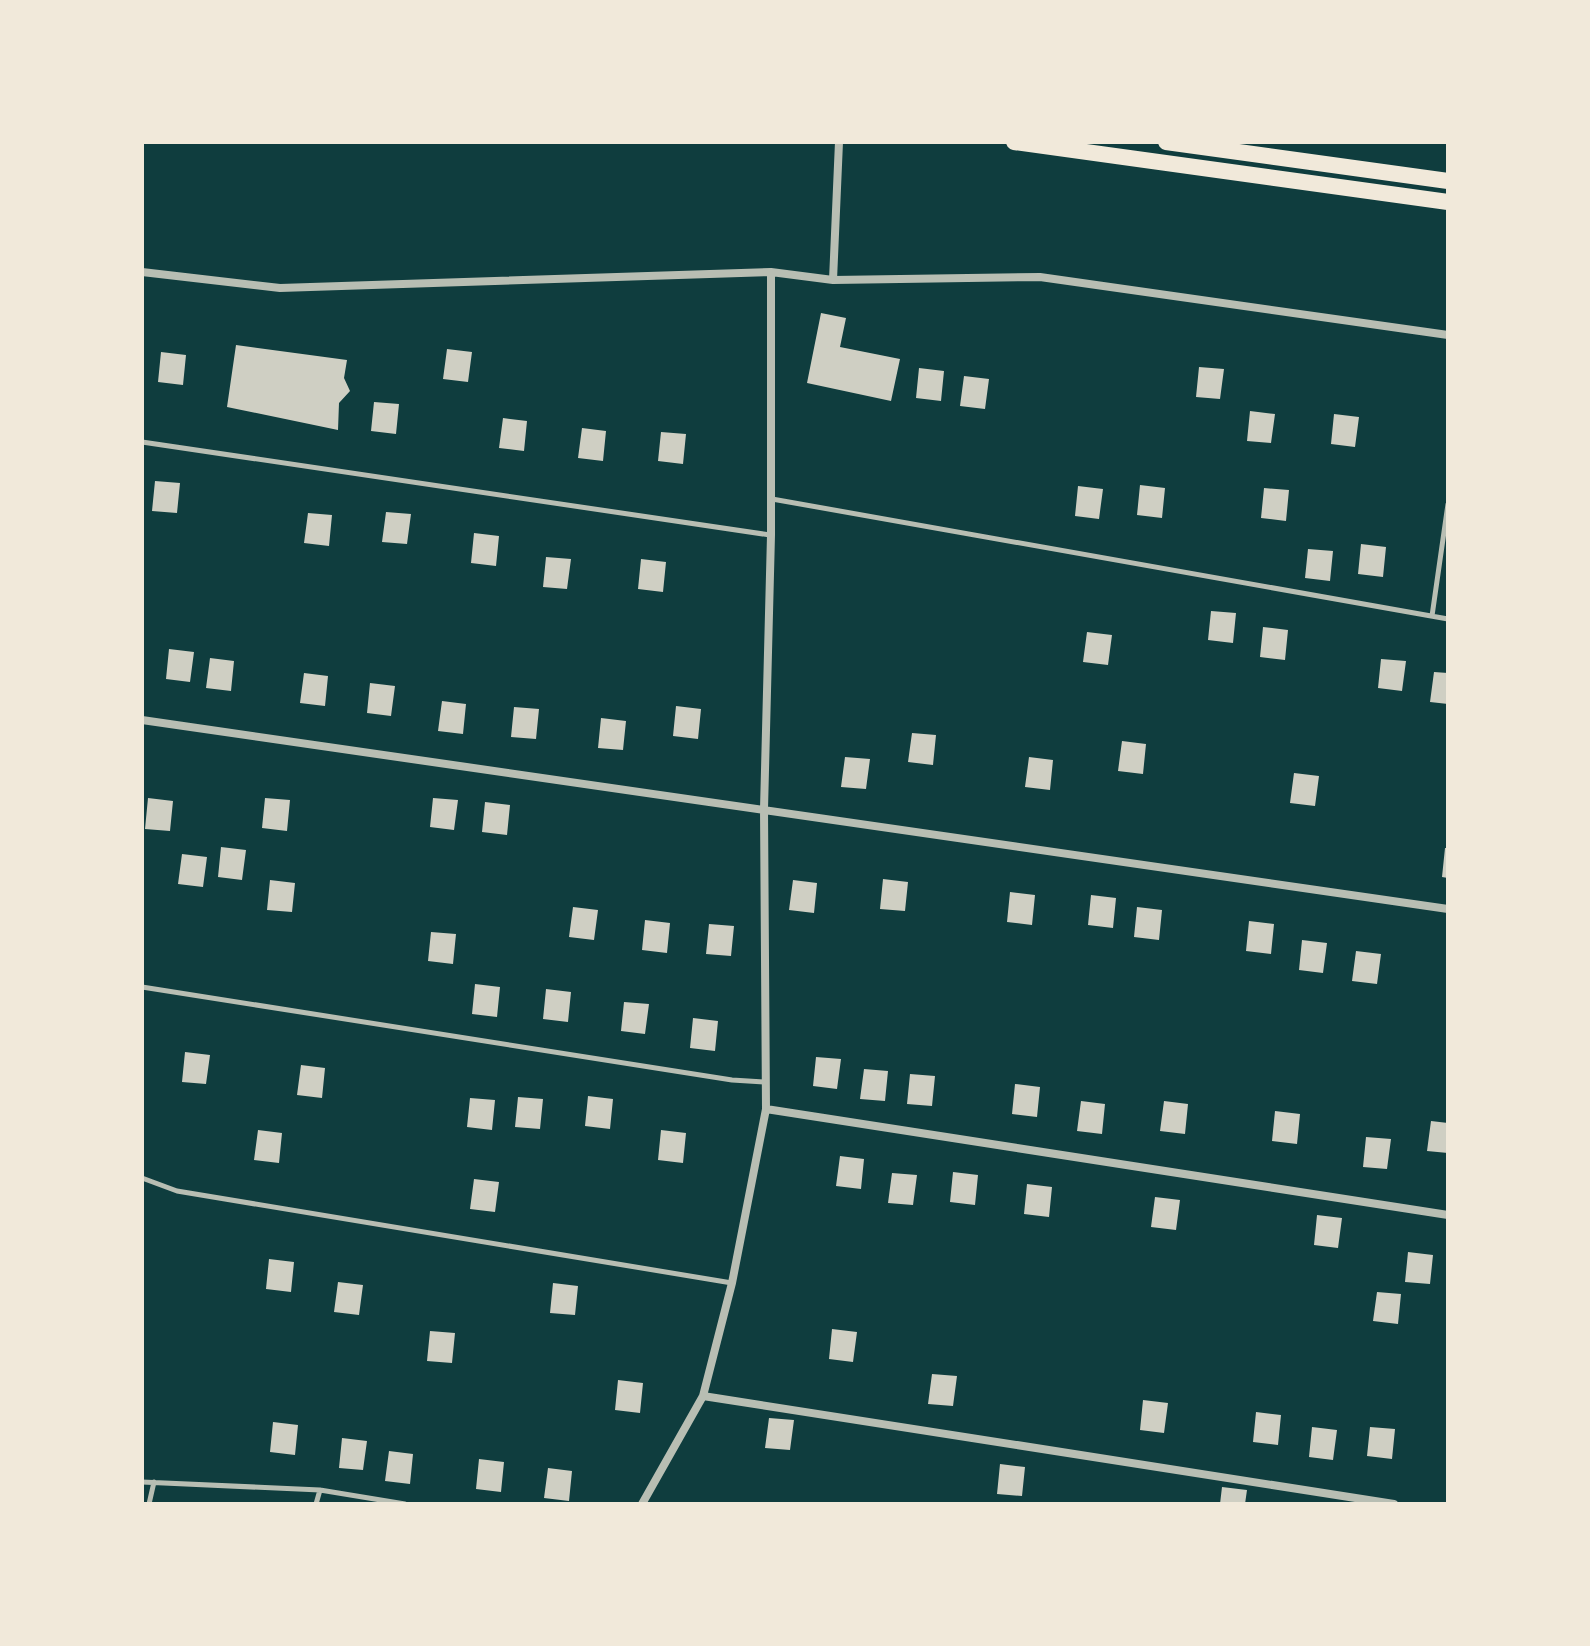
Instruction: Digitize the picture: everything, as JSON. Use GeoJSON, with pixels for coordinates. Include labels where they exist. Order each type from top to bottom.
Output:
{"type":"FeatureCollection","features":[{"type":"Feature","properties":{"kind":"highway"},"geometry":{"type":"LineString","coordinates":[[1014,142],[1448,202]]}},
{"type":"Feature","properties":{"kind":"highway"},"geometry":{"type":"LineString","coordinates":[[1166,142],[1448,181]]}},
{"type":"Feature","properties":{"kind":"street"},"geometry":{"type":"LineString","coordinates":[[833,280],[839,142]]}},
{"type":"Feature","properties":{"kind":"street"},"geometry":{"type":"LineString","coordinates":[[142,272],[280,288],[771,272],[833,280],[1040,277],[1448,335]]}},
{"type":"Feature","properties":{"kind":"street"},"geometry":{"type":"LineString","coordinates":[[642,1504],[703,1396],[732,1283],[766,1109],[764,809],[771,535],[771,272]]}},
{"type":"Feature","properties":{"kind":"street"},"geometry":{"type":"LineString","coordinates":[[142,720],[1448,909]]}},
{"type":"Feature","properties":{"kind":"street"},"geometry":{"type":"LineString","coordinates":[[766,1109],[1448,1215]]}},
{"type":"Feature","properties":{"kind":"street"},"geometry":{"type":"LineString","coordinates":[[703,1396],[1394,1504]]}},
{"type":"Feature","properties":{"kind":"lane"},"geometry":{"type":"LineString","coordinates":[[142,442],[771,535]]}},
{"type":"Feature","properties":{"kind":"lane"},"geometry":{"type":"LineString","coordinates":[[769,498],[1448,619]]}},
{"type":"Feature","properties":{"kind":"lane"},"geometry":{"type":"LineString","coordinates":[[1432,616],[1448,504]]}},
{"type":"Feature","properties":{"kind":"lane"},"geometry":{"type":"LineString","coordinates":[[142,987],[732,1080],[766,1082]]}},
{"type":"Feature","properties":{"kind":"lane"},"geometry":{"type":"LineString","coordinates":[[142,1178],[177,1191],[732,1283]]}},
{"type":"Feature","properties":{"kind":"lane"},"geometry":{"type":"LineString","coordinates":[[149,1504],[154,1481]]}},
{"type":"Feature","properties":{"kind":"lane"},"geometry":{"type":"LineString","coordinates":[[142,1482],[320,1490],[405,1504]]}},
{"type":"Feature","properties":{"kind":"lane"},"geometry":{"type":"LineString","coordinates":[[316,1504],[320,1490]]}},
{"type":"Feature","properties":{"kind":"building"},"geometry":{"type":"Polygon","coordinates":[[[821,313],[846,318],[840,347],[900,359],[891,401],[807,383],[821,313]]]}},
{"type":"Feature","properties":{"kind":"building"},"geometry":{"type":"Polygon","coordinates":[[[236,345],[347,360],[344,378],[350,391],[339,403],[338,430],[227,407],[236,345]]]}},
{"type":"Feature","properties":{"kind":"building"},"geometry":{"type":"Polygon","coordinates":[[[447,349],[472,352],[468,382],[443,379],[447,349]]]}},
{"type":"Feature","properties":{"kind":"building"},"geometry":{"type":"Polygon","coordinates":[[[161,352],[186,355],[183,385],[158,382],[161,352]]]}},
{"type":"Feature","properties":{"kind":"building"},"geometry":{"type":"Polygon","coordinates":[[[1199,367],[1224,369],[1220,399],[1196,397],[1199,367]]]}},
{"type":"Feature","properties":{"kind":"building"},"geometry":{"type":"Polygon","coordinates":[[[919,368],[944,371],[941,401],[916,398],[919,368]]]}},
{"type":"Feature","properties":{"kind":"building"},"geometry":{"type":"Polygon","coordinates":[[[964,376],[989,379],[985,409],[960,406],[964,376]]]}},
{"type":"Feature","properties":{"kind":"building"},"geometry":{"type":"Polygon","coordinates":[[[374,402],[399,404],[396,434],[371,431],[374,402]]]}},
{"type":"Feature","properties":{"kind":"building"},"geometry":{"type":"Polygon","coordinates":[[[1250,411],[1275,414],[1271,443],[1247,441],[1250,411]]]}},
{"type":"Feature","properties":{"kind":"building"},"geometry":{"type":"Polygon","coordinates":[[[1334,414],[1359,417],[1355,447],[1331,444],[1334,414]]]}},
{"type":"Feature","properties":{"kind":"building"},"geometry":{"type":"Polygon","coordinates":[[[503,418],[527,421],[524,451],[499,448],[503,418]]]}},
{"type":"Feature","properties":{"kind":"building"},"geometry":{"type":"Polygon","coordinates":[[[582,428],[606,431],[603,461],[578,458],[582,428]]]}},
{"type":"Feature","properties":{"kind":"building"},"geometry":{"type":"Polygon","coordinates":[[[661,432],[686,434],[683,464],[658,461],[661,432]]]}},
{"type":"Feature","properties":{"kind":"building"},"geometry":{"type":"Polygon","coordinates":[[[155,481],[180,483],[177,513],[152,511],[155,481]]]}},
{"type":"Feature","properties":{"kind":"building"},"geometry":{"type":"Polygon","coordinates":[[[1140,485],[1165,488],[1162,518],[1137,515],[1140,485]]]}},
{"type":"Feature","properties":{"kind":"building"},"geometry":{"type":"Polygon","coordinates":[[[1078,486],[1103,489],[1099,519],[1075,516],[1078,486]]]}},
{"type":"Feature","properties":{"kind":"building"},"geometry":{"type":"Polygon","coordinates":[[[1264,488],[1289,490],[1286,521],[1261,518],[1264,488]]]}},
{"type":"Feature","properties":{"kind":"building"},"geometry":{"type":"Polygon","coordinates":[[[386,512],[411,514],[407,544],[382,542],[386,512]]]}},
{"type":"Feature","properties":{"kind":"building"},"geometry":{"type":"Polygon","coordinates":[[[308,513],[332,515],[329,546],[304,543],[308,513]]]}},
{"type":"Feature","properties":{"kind":"building"},"geometry":{"type":"Polygon","coordinates":[[[474,533],[499,536],[496,566],[471,563],[474,533]]]}},
{"type":"Feature","properties":{"kind":"building"},"geometry":{"type":"Polygon","coordinates":[[[1361,544],[1386,547],[1383,577],[1358,574],[1361,544]]]}},
{"type":"Feature","properties":{"kind":"building"},"geometry":{"type":"Polygon","coordinates":[[[1308,549],[1333,551],[1330,581],[1305,578],[1308,549]]]}},
{"type":"Feature","properties":{"kind":"building"},"geometry":{"type":"Polygon","coordinates":[[[546,557],[571,559],[567,589],[543,587],[546,557]]]}},
{"type":"Feature","properties":{"kind":"building"},"geometry":{"type":"Polygon","coordinates":[[[641,559],[666,562],[663,592],[638,589],[641,559]]]}},
{"type":"Feature","properties":{"kind":"building"},"geometry":{"type":"Polygon","coordinates":[[[1211,611],[1236,613],[1233,643],[1208,640],[1211,611]]]}},
{"type":"Feature","properties":{"kind":"building"},"geometry":{"type":"Polygon","coordinates":[[[1263,627],[1288,630],[1285,660],[1260,657],[1263,627]]]}},
{"type":"Feature","properties":{"kind":"building"},"geometry":{"type":"Polygon","coordinates":[[[1087,632],[1112,635],[1108,665],[1083,662],[1087,632]]]}},
{"type":"Feature","properties":{"kind":"building"},"geometry":{"type":"Polygon","coordinates":[[[169,649],[194,652],[190,682],[166,679],[169,649]]]}},
{"type":"Feature","properties":{"kind":"building"},"geometry":{"type":"Polygon","coordinates":[[[210,658],[234,661],[231,691],[206,688],[210,658]]]}},
{"type":"Feature","properties":{"kind":"building"},"geometry":{"type":"Polygon","coordinates":[[[1381,659],[1406,661],[1402,691],[1378,688],[1381,659]]]}},
{"type":"Feature","properties":{"kind":"building"},"geometry":{"type":"Polygon","coordinates":[[[1434,672],[1448,673],[1448,704],[1430,702],[1434,672]]]}},
{"type":"Feature","properties":{"kind":"building"},"geometry":{"type":"Polygon","coordinates":[[[304,673],[328,676],[325,706],[300,703],[304,673]]]}},
{"type":"Feature","properties":{"kind":"building"},"geometry":{"type":"Polygon","coordinates":[[[370,683],[395,686],[391,716],[367,713],[370,683]]]}},
{"type":"Feature","properties":{"kind":"building"},"geometry":{"type":"Polygon","coordinates":[[[442,701],[466,704],[463,734],[438,731],[442,701]]]}},
{"type":"Feature","properties":{"kind":"building"},"geometry":{"type":"Polygon","coordinates":[[[676,706],[701,709],[698,739],[673,736],[676,706]]]}},
{"type":"Feature","properties":{"kind":"building"},"geometry":{"type":"Polygon","coordinates":[[[514,707],[539,709],[536,739],[511,737],[514,707]]]}},
{"type":"Feature","properties":{"kind":"building"},"geometry":{"type":"Polygon","coordinates":[[[601,718],[626,721],[623,750],[598,748],[601,718]]]}},
{"type":"Feature","properties":{"kind":"building"},"geometry":{"type":"Polygon","coordinates":[[[912,733],[936,735],[933,765],[908,762],[912,733]]]}},
{"type":"Feature","properties":{"kind":"building"},"geometry":{"type":"Polygon","coordinates":[[[1122,741],[1146,744],[1143,774],[1118,771],[1122,741]]]}},
{"type":"Feature","properties":{"kind":"building"},"geometry":{"type":"Polygon","coordinates":[[[845,757],[870,759],[866,789],[841,787],[845,757]]]}},
{"type":"Feature","properties":{"kind":"building"},"geometry":{"type":"Polygon","coordinates":[[[1029,757],[1053,760],[1050,790],[1025,787],[1029,757]]]}},
{"type":"Feature","properties":{"kind":"building"},"geometry":{"type":"Polygon","coordinates":[[[1294,773],[1319,776],[1315,806],[1290,803],[1294,773]]]}},
{"type":"Feature","properties":{"kind":"building"},"geometry":{"type":"Polygon","coordinates":[[[148,798],[173,801],[170,831],[145,829],[148,798]]]}},
{"type":"Feature","properties":{"kind":"building"},"geometry":{"type":"Polygon","coordinates":[[[265,798],[290,800],[287,831],[262,828],[265,798]]]}},
{"type":"Feature","properties":{"kind":"building"},"geometry":{"type":"Polygon","coordinates":[[[433,798],[458,800],[454,830],[430,827],[433,798]]]}},
{"type":"Feature","properties":{"kind":"building"},"geometry":{"type":"Polygon","coordinates":[[[485,802],[510,805],[507,835],[482,832],[485,802]]]}},
{"type":"Feature","properties":{"kind":"building"},"geometry":{"type":"Polygon","coordinates":[[[221,847],[246,850],[242,880],[218,877],[221,847]]]}},
{"type":"Feature","properties":{"kind":"building"},"geometry":{"type":"Polygon","coordinates":[[[1445,848],[1448,848],[1448,878],[1442,877],[1445,848]]]}},
{"type":"Feature","properties":{"kind":"building"},"geometry":{"type":"Polygon","coordinates":[[[182,854],[207,857],[203,887],[178,884],[182,854]]]}},
{"type":"Feature","properties":{"kind":"building"},"geometry":{"type":"Polygon","coordinates":[[[883,879],[908,882],[905,911],[880,909],[883,879]]]}},
{"type":"Feature","properties":{"kind":"building"},"geometry":{"type":"Polygon","coordinates":[[[270,880],[295,883],[292,912],[267,910],[270,880]]]}},
{"type":"Feature","properties":{"kind":"building"},"geometry":{"type":"Polygon","coordinates":[[[793,880],[817,883],[814,913],[789,910],[793,880]]]}},
{"type":"Feature","properties":{"kind":"building"},"geometry":{"type":"Polygon","coordinates":[[[1010,892],[1035,895],[1032,925],[1007,922],[1010,892]]]}},
{"type":"Feature","properties":{"kind":"building"},"geometry":{"type":"Polygon","coordinates":[[[1091,895],[1116,898],[1113,928],[1088,925],[1091,895]]]}},
{"type":"Feature","properties":{"kind":"building"},"geometry":{"type":"Polygon","coordinates":[[[573,907],[598,910],[594,940],[569,937],[573,907]]]}},
{"type":"Feature","properties":{"kind":"building"},"geometry":{"type":"Polygon","coordinates":[[[1137,907],[1162,910],[1159,940],[1134,937],[1137,907]]]}},
{"type":"Feature","properties":{"kind":"building"},"geometry":{"type":"Polygon","coordinates":[[[645,920],[670,923],[667,953],[642,950],[645,920]]]}},
{"type":"Feature","properties":{"kind":"building"},"geometry":{"type":"Polygon","coordinates":[[[1249,921],[1274,924],[1271,954],[1246,951],[1249,921]]]}},
{"type":"Feature","properties":{"kind":"building"},"geometry":{"type":"Polygon","coordinates":[[[709,924],[734,926],[731,956],[706,954],[709,924]]]}},
{"type":"Feature","properties":{"kind":"building"},"geometry":{"type":"Polygon","coordinates":[[[431,932],[456,934],[453,964],[428,961],[431,932]]]}},
{"type":"Feature","properties":{"kind":"building"},"geometry":{"type":"Polygon","coordinates":[[[1302,940],[1327,943],[1323,973],[1299,970],[1302,940]]]}},
{"type":"Feature","properties":{"kind":"building"},"geometry":{"type":"Polygon","coordinates":[[[1356,951],[1381,954],[1377,984],[1352,981],[1356,951]]]}},
{"type":"Feature","properties":{"kind":"building"},"geometry":{"type":"Polygon","coordinates":[[[475,984],[500,987],[497,1017],[472,1014],[475,984]]]}},
{"type":"Feature","properties":{"kind":"building"},"geometry":{"type":"Polygon","coordinates":[[[546,989],[571,992],[568,1022],[543,1019],[546,989]]]}},
{"type":"Feature","properties":{"kind":"building"},"geometry":{"type":"Polygon","coordinates":[[[624,1002],[649,1004],[645,1034],[621,1031],[624,1002]]]}},
{"type":"Feature","properties":{"kind":"building"},"geometry":{"type":"Polygon","coordinates":[[[693,1018],[718,1021],[715,1051],[690,1048],[693,1018]]]}},
{"type":"Feature","properties":{"kind":"building"},"geometry":{"type":"Polygon","coordinates":[[[185,1052],[210,1055],[206,1084],[182,1082],[185,1052]]]}},
{"type":"Feature","properties":{"kind":"building"},"geometry":{"type":"Polygon","coordinates":[[[816,1057],[841,1059],[837,1089],[813,1086],[816,1057]]]}},
{"type":"Feature","properties":{"kind":"building"},"geometry":{"type":"Polygon","coordinates":[[[301,1065],[325,1068],[322,1098],[297,1095],[301,1065]]]}},
{"type":"Feature","properties":{"kind":"building"},"geometry":{"type":"Polygon","coordinates":[[[864,1069],[888,1071],[885,1101],[860,1099],[864,1069]]]}},
{"type":"Feature","properties":{"kind":"building"},"geometry":{"type":"Polygon","coordinates":[[[910,1074],[935,1076],[932,1106],[907,1104],[910,1074]]]}},
{"type":"Feature","properties":{"kind":"building"},"geometry":{"type":"Polygon","coordinates":[[[1015,1084],[1040,1087],[1037,1117],[1012,1114],[1015,1084]]]}},
{"type":"Feature","properties":{"kind":"building"},"geometry":{"type":"Polygon","coordinates":[[[588,1096],[613,1099],[610,1129],[585,1126],[588,1096]]]}},
{"type":"Feature","properties":{"kind":"building"},"geometry":{"type":"Polygon","coordinates":[[[518,1097],[543,1099],[540,1129],[515,1127],[518,1097]]]}},
{"type":"Feature","properties":{"kind":"building"},"geometry":{"type":"Polygon","coordinates":[[[470,1098],[495,1100],[492,1130],[467,1127],[470,1098]]]}},
{"type":"Feature","properties":{"kind":"building"},"geometry":{"type":"Polygon","coordinates":[[[1081,1101],[1105,1104],[1102,1134],[1077,1131],[1081,1101]]]}},
{"type":"Feature","properties":{"kind":"building"},"geometry":{"type":"Polygon","coordinates":[[[1164,1101],[1188,1104],[1185,1134],[1160,1131],[1164,1101]]]}},
{"type":"Feature","properties":{"kind":"building"},"geometry":{"type":"Polygon","coordinates":[[[1275,1111],[1300,1114],[1297,1144],[1272,1141],[1275,1111]]]}},
{"type":"Feature","properties":{"kind":"building"},"geometry":{"type":"Polygon","coordinates":[[[1431,1121],[1448,1123],[1448,1153],[1427,1151],[1431,1121]]]}},
{"type":"Feature","properties":{"kind":"building"},"geometry":{"type":"Polygon","coordinates":[[[258,1130],[282,1133],[279,1163],[254,1160],[258,1130]]]}},
{"type":"Feature","properties":{"kind":"building"},"geometry":{"type":"Polygon","coordinates":[[[661,1130],[686,1133],[683,1163],[658,1160],[661,1130]]]}},
{"type":"Feature","properties":{"kind":"building"},"geometry":{"type":"Polygon","coordinates":[[[1366,1137],[1391,1139],[1387,1169],[1363,1167],[1366,1137]]]}},
{"type":"Feature","properties":{"kind":"building"},"geometry":{"type":"Polygon","coordinates":[[[840,1156],[864,1159],[861,1189],[836,1186],[840,1156]]]}},
{"type":"Feature","properties":{"kind":"building"},"geometry":{"type":"Polygon","coordinates":[[[953,1172],[978,1175],[975,1205],[950,1202],[953,1172]]]}},
{"type":"Feature","properties":{"kind":"building"},"geometry":{"type":"Polygon","coordinates":[[[892,1173],[917,1175],[913,1205],[888,1203],[892,1173]]]}},
{"type":"Feature","properties":{"kind":"building"},"geometry":{"type":"Polygon","coordinates":[[[474,1179],[499,1182],[495,1212],[470,1209],[474,1179]]]}},
{"type":"Feature","properties":{"kind":"building"},"geometry":{"type":"Polygon","coordinates":[[[1027,1184],[1052,1187],[1049,1217],[1024,1214],[1027,1184]]]}},
{"type":"Feature","properties":{"kind":"building"},"geometry":{"type":"Polygon","coordinates":[[[1155,1197],[1180,1200],[1176,1230],[1151,1227],[1155,1197]]]}},
{"type":"Feature","properties":{"kind":"building"},"geometry":{"type":"Polygon","coordinates":[[[1317,1215],[1342,1218],[1338,1248],[1314,1245],[1317,1215]]]}},
{"type":"Feature","properties":{"kind":"building"},"geometry":{"type":"Polygon","coordinates":[[[1408,1252],[1433,1255],[1430,1284],[1405,1282],[1408,1252]]]}},
{"type":"Feature","properties":{"kind":"building"},"geometry":{"type":"Polygon","coordinates":[[[269,1259],[294,1262],[291,1292],[266,1289],[269,1259]]]}},
{"type":"Feature","properties":{"kind":"building"},"geometry":{"type":"Polygon","coordinates":[[[338,1282],[363,1285],[359,1315],[334,1312],[338,1282]]]}},
{"type":"Feature","properties":{"kind":"building"},"geometry":{"type":"Polygon","coordinates":[[[553,1283],[578,1286],[575,1315],[550,1313],[553,1283]]]}},
{"type":"Feature","properties":{"kind":"building"},"geometry":{"type":"Polygon","coordinates":[[[1377,1292],[1401,1294],[1398,1324],[1373,1321],[1377,1292]]]}},
{"type":"Feature","properties":{"kind":"building"},"geometry":{"type":"Polygon","coordinates":[[[832,1329],[857,1332],[853,1362],[829,1359],[832,1329]]]}},
{"type":"Feature","properties":{"kind":"building"},"geometry":{"type":"Polygon","coordinates":[[[430,1331],[455,1333],[452,1363],[427,1361],[430,1331]]]}},
{"type":"Feature","properties":{"kind":"building"},"geometry":{"type":"Polygon","coordinates":[[[932,1374],[957,1376],[953,1406],[928,1404],[932,1374]]]}},
{"type":"Feature","properties":{"kind":"building"},"geometry":{"type":"Polygon","coordinates":[[[618,1380],[643,1383],[640,1413],[615,1410],[618,1380]]]}},
{"type":"Feature","properties":{"kind":"building"},"geometry":{"type":"Polygon","coordinates":[[[1143,1400],[1168,1403],[1164,1433],[1140,1430],[1143,1400]]]}},
{"type":"Feature","properties":{"kind":"building"},"geometry":{"type":"Polygon","coordinates":[[[1256,1412],[1281,1415],[1278,1445],[1253,1442],[1256,1412]]]}},
{"type":"Feature","properties":{"kind":"building"},"geometry":{"type":"Polygon","coordinates":[[[769,1418],[794,1420],[790,1450],[765,1448],[769,1418]]]}},
{"type":"Feature","properties":{"kind":"building"},"geometry":{"type":"Polygon","coordinates":[[[273,1422],[298,1425],[295,1455],[270,1452],[273,1422]]]}},
{"type":"Feature","properties":{"kind":"building"},"geometry":{"type":"Polygon","coordinates":[[[1312,1427],[1337,1430],[1333,1460],[1309,1457],[1312,1427]]]}},
{"type":"Feature","properties":{"kind":"building"},"geometry":{"type":"Polygon","coordinates":[[[1370,1427],[1395,1429],[1392,1459],[1367,1456],[1370,1427]]]}},
{"type":"Feature","properties":{"kind":"building"},"geometry":{"type":"Polygon","coordinates":[[[342,1438],[367,1441],[363,1470],[339,1468],[342,1438]]]}},
{"type":"Feature","properties":{"kind":"building"},"geometry":{"type":"Polygon","coordinates":[[[389,1451],[413,1454],[410,1484],[385,1481],[389,1451]]]}},
{"type":"Feature","properties":{"kind":"building"},"geometry":{"type":"Polygon","coordinates":[[[479,1459],[504,1462],[501,1492],[476,1489],[479,1459]]]}},
{"type":"Feature","properties":{"kind":"building"},"geometry":{"type":"Polygon","coordinates":[[[1000,1464],[1025,1467],[1022,1496],[997,1494],[1000,1464]]]}},
{"type":"Feature","properties":{"kind":"building"},"geometry":{"type":"Polygon","coordinates":[[[548,1468],[572,1471],[569,1501],[544,1498],[548,1468]]]}},
{"type":"Feature","properties":{"kind":"building"},"geometry":{"type":"Polygon","coordinates":[[[1222,1487],[1247,1490],[1245,1504],[1220,1504],[1222,1487]]]}}]}
